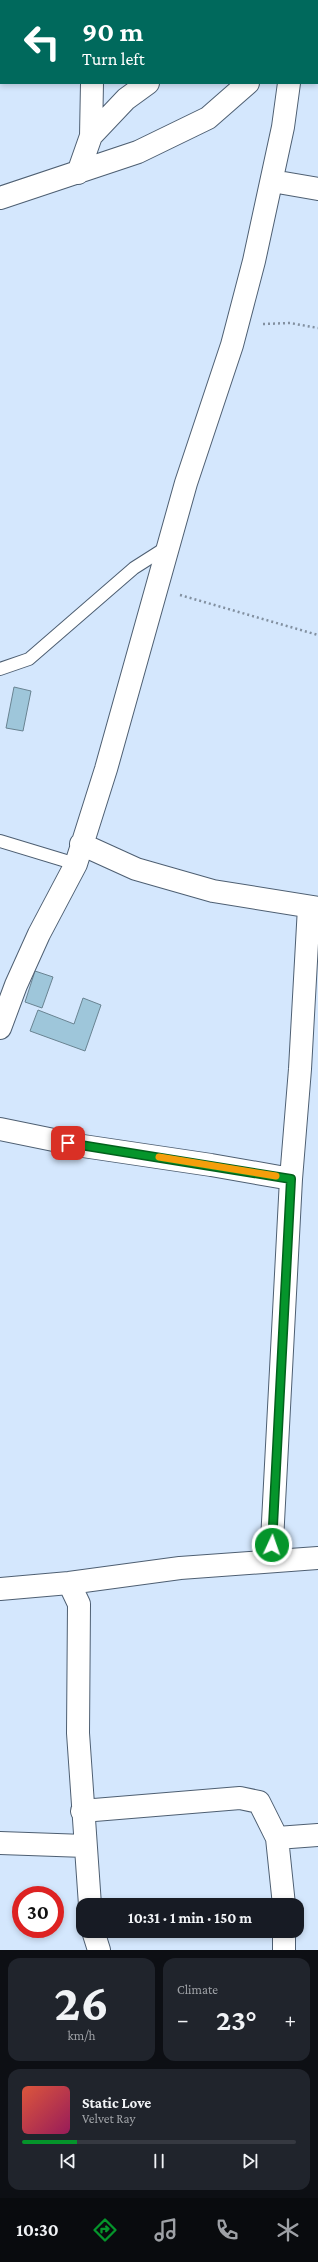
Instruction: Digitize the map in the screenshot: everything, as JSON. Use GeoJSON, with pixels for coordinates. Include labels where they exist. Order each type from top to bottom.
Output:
{"type":"FeatureCollection","features":[{"type":"Feature","properties":{"kind":"street"},"geometry":{"type":"LineString","coordinates":[[78,172],[91,136],[92,84]]}},
{"type":"Feature","properties":{"kind":"street"},"geometry":{"type":"LineString","coordinates":[[91,136],[126,99],[147,84]]}},
{"type":"Feature","properties":{"kind":"street"},"geometry":{"type":"LineString","coordinates":[[0,198],[138,152],[208,118],[247,84]]}},
{"type":"Feature","properties":{"kind":"street"},"geometry":{"type":"LineString","coordinates":[[0,1028],[16,985],[39,934],[79,854],[106,769],[167,547],[238,324],[272,181],[283,127],[289,84]]}},
{"type":"Feature","properties":{"kind":"street"},"geometry":{"type":"LineString","coordinates":[[272,181],[318,189]]}},
{"type":"Feature","properties":{"kind":"street"},"geometry":{"type":"LineString","coordinates":[[79,854],[213,891],[313,908],[291,1179],[271,1560]]}},
{"type":"Feature","properties":{"kind":"street"},"geometry":{"type":"LineString","coordinates":[[0,1129],[83,1146],[211,1165],[291,1179]]}},
{"type":"Feature","properties":{"kind":"street"},"geometry":{"type":"LineString","coordinates":[[0,1588],[69,1583],[180,1568],[271,1560],[318,1558]]}},
{"type":"Feature","properties":{"kind":"street"},"geometry":{"type":"LineString","coordinates":[[69,1583],[79,1604],[78,1733],[82,1811],[89,1898]]}},
{"type":"Feature","properties":{"kind":"street"},"geometry":{"type":"LineString","coordinates":[[82,1811],[248,1798],[259,1802],[277,1838],[283,1898]]}},
{"type":"Feature","properties":{"kind":"street"},"geometry":{"type":"LineString","coordinates":[[277,1838],[318,1835]]}},
{"type":"Feature","properties":{"kind":"street"},"geometry":{"type":"LineString","coordinates":[[0,1843],[85,1846]]}},
{"type":"Feature","properties":{"kind":"street"},"geometry":{"type":"LineString","coordinates":[[84,1950],[87,1938]]}},
{"type":"Feature","properties":{"kind":"street"},"geometry":{"type":"LineString","coordinates":[[95,1938],[99,1950]]}},
{"type":"Feature","properties":{"kind":"street"},"geometry":{"type":"LineString","coordinates":[[284,1938],[284,1950]]}},
{"type":"Feature","properties":{"kind":"lane"},"geometry":{"type":"LineString","coordinates":[[0,669],[29,658],[134,568],[167,547]]}},
{"type":"Feature","properties":{"kind":"lane"},"geometry":{"type":"LineString","coordinates":[[0,841],[79,854]]}},
{"type":"Feature","properties":{"kind":"path"},"geometry":{"type":"LineString","coordinates":[[238,324],[290,323],[318,328]]}},
{"type":"Feature","properties":{"kind":"path"},"geometry":{"type":"LineString","coordinates":[[156,588],[255,619],[318,636]]}},
{"type":"Feature","properties":{"kind":"building"},"geometry":{"type":"Polygon","coordinates":[[[14,687],[31,691],[23,731],[6,728],[14,687]]]}},
{"type":"Feature","properties":{"kind":"building"},"geometry":{"type":"Polygon","coordinates":[[[35,971],[53,977],[42,1008],[25,1002],[35,971]]]}},
{"type":"Feature","properties":{"kind":"building"},"geometry":{"type":"Polygon","coordinates":[[[83,998],[101,1005],[85,1051],[30,1031],[38,1010],[74,1024],[83,998]]]}},
{"type":"Feature","properties":{"kind":"slow traffic"},"geometry":{"type":"LineString","coordinates":[[159,1157],[276,1176]]}},
{"type":"Feature","properties":{"kind":"route"},"geometry":{"type":"LineString","coordinates":[[68,1143],[291,1179],[272,1545]]}}]}
